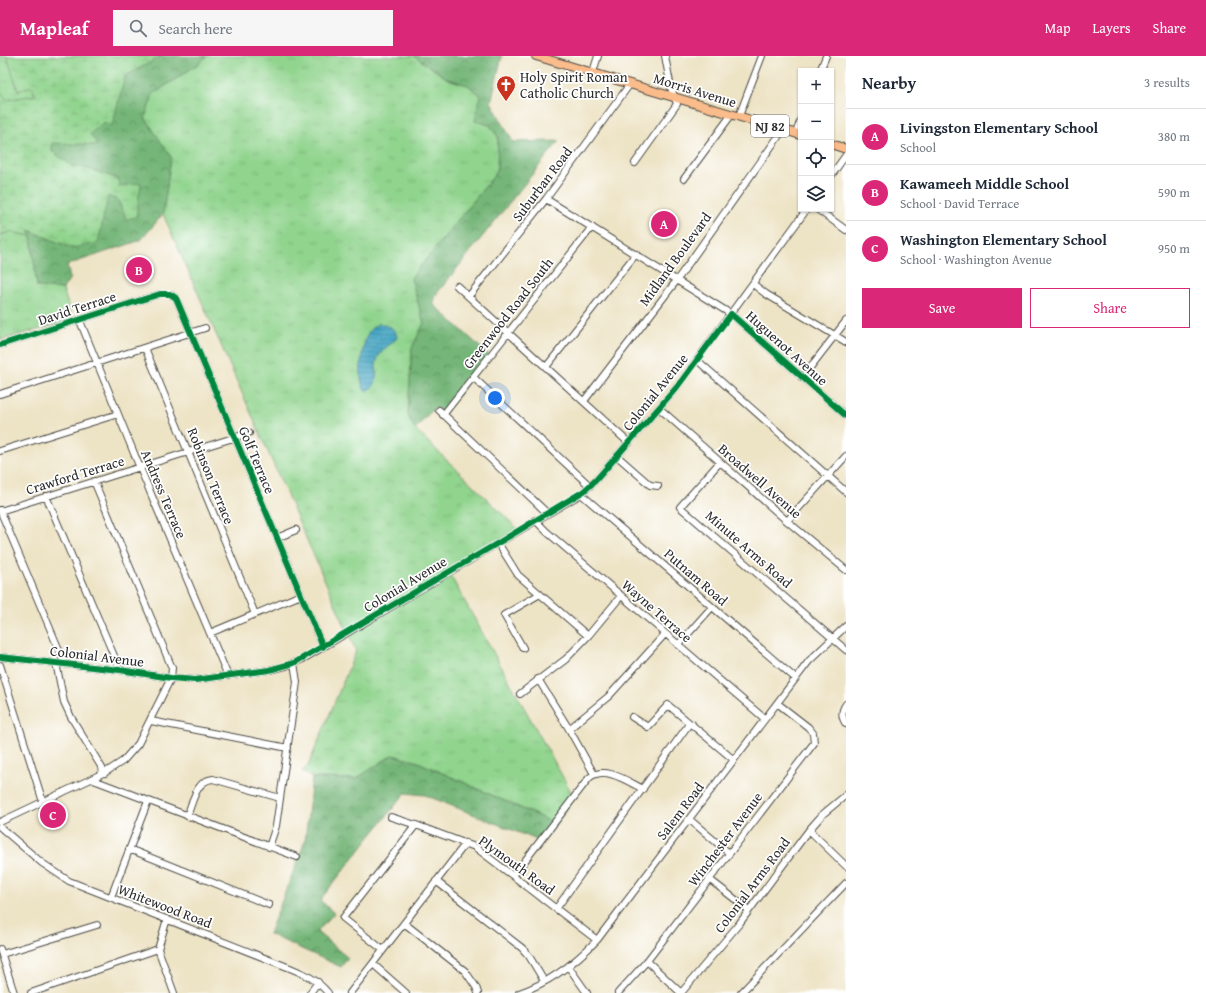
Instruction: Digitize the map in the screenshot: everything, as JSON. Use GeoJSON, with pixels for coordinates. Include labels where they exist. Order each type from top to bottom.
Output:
{"type":"FeatureCollection","features":[{"type":"Feature","properties":{"kind":"main road","name":"Morris Avenue"},"geometry":{"type":"LineString","coordinates":[[536,56],[798,134]]}},
{"type":"Feature","properties":{"kind":"main road"},"geometry":{"type":"LineString","coordinates":[[834,145],[846,149]]}},
{"type":"Feature","properties":{"kind":"street"},"geometry":{"type":"LineString","coordinates":[[593,72],[598,56]]}},
{"type":"Feature","properties":{"kind":"street"},"geometry":{"type":"LineString","coordinates":[[635,162],[677,104],[665,56]]}},
{"type":"Feature","properties":{"kind":"street"},"geometry":{"type":"LineString","coordinates":[[684,179],[735,115],[762,56]]}},
{"type":"Feature","properties":{"kind":"street"},"geometry":{"type":"LineString","coordinates":[[821,68],[826,56]]}},
{"type":"Feature","properties":{"kind":"street","name":"Suburban Road"},"geometry":{"type":"LineString","coordinates":[[469,296],[546,199],[630,84]]}},
{"type":"Feature","properties":{"kind":"street","name":"Midland Boulevard"},"geometry":{"type":"LineString","coordinates":[[584,401],[677,280],[783,130]]}},
{"type":"Feature","properties":{"kind":"street"},"geometry":{"type":"LineString","coordinates":[[834,172],[846,154]]}},
{"type":"Feature","properties":{"kind":"street","name":"Huguenot Avenue"},"geometry":{"type":"LineString","coordinates":[[546,199],[731,314],[846,416]]}},
{"type":"Feature","properties":{"kind":"street","name":"Colonial Avenue"},"geometry":{"type":"LineString","coordinates":[[0,657],[195,680],[269,670],[294,663],[323,647],[580,494],[590,486],[677,387],[805,212]]}},
{"type":"Feature","properties":{"kind":"street"},"geometry":{"type":"LineString","coordinates":[[821,212],[846,230]]}},
{"type":"Feature","properties":{"kind":"street","name":"Greenwood Road South"},"geometry":{"type":"LineString","coordinates":[[547,513],[441,412],[473,377],[592,227]]}},
{"type":"Feature","properties":{"kind":"street"},"geometry":{"type":"LineString","coordinates":[[546,367],[636,254]]}},
{"type":"Feature","properties":{"kind":"street"},"geometry":{"type":"LineString","coordinates":[[753,284],[766,294],[846,342]]}},
{"type":"Feature","properties":{"kind":"street"},"geometry":{"type":"LineString","coordinates":[[457,286],[629,443]]}},
{"type":"Feature","properties":{"kind":"street","name":"David Terrace"},"geometry":{"type":"LineString","coordinates":[[0,345],[160,294]]}},
{"type":"Feature","properties":{"kind":"street","name":"Golf Terrace"},"geometry":{"type":"LineString","coordinates":[[160,294],[170,294],[176,298],[323,647]]}},
{"type":"Feature","properties":{"kind":"street","name":"Andress Terrace"},"geometry":{"type":"LineString","coordinates":[[80,320],[140,468],[228,676]]}},
{"type":"Feature","properties":{"kind":"street"},"geometry":{"type":"LineString","coordinates":[[802,378],[846,321]]}},
{"type":"Feature","properties":{"kind":"street"},"geometry":{"type":"LineString","coordinates":[[0,394],[205,328]]}},
{"type":"Feature","properties":{"kind":"street","name":"Robinson Terrace"},"geometry":{"type":"LineString","coordinates":[[145,348],[255,614]]}},
{"type":"Feature","properties":{"kind":"street"},"geometry":{"type":"LineString","coordinates":[[697,360],[846,492]]}},
{"type":"Feature","properties":{"kind":"street"},"geometry":{"type":"LineString","coordinates":[[473,377],[590,486]]}},
{"type":"Feature","properties":{"kind":"street","name":"Broadwell Avenue"},"geometry":{"type":"LineString","coordinates":[[658,408],[787,521],[846,570]]}},
{"type":"Feature","properties":{"kind":"street"},"geometry":{"type":"LineString","coordinates":[[0,451],[118,414]]}},
{"type":"Feature","properties":{"kind":"street","name":"Crawford Terrace"},"geometry":{"type":"LineString","coordinates":[[0,510],[140,468],[249,433]]}},
{"type":"Feature","properties":{"kind":"street"},"geometry":{"type":"LineString","coordinates":[[617,456],[650,484],[658,486]]}},
{"type":"Feature","properties":{"kind":"street"},"geometry":{"type":"LineString","coordinates":[[787,521],[846,456]]}},
{"type":"Feature","properties":{"kind":"street","name":"Minute Arms Road"},"geometry":{"type":"LineString","coordinates":[[720,462],[680,507],[846,650]]}},
{"type":"Feature","properties":{"kind":"street"},"geometry":{"type":"LineString","coordinates":[[0,822],[91,779],[123,761],[138,744],[151,721],[171,678],[172,668],[94,481]]}},
{"type":"Feature","properties":{"kind":"street","name":"Putnam Road"},"geometry":{"type":"LineString","coordinates":[[580,494],[795,678]]}},
{"type":"Feature","properties":{"kind":"street"},"geometry":{"type":"LineString","coordinates":[[46,496],[120,670]]}},
{"type":"Feature","properties":{"kind":"street"},"geometry":{"type":"LineString","coordinates":[[0,510],[65,664]]}},
{"type":"Feature","properties":{"kind":"street","name":"Wayne Terrace"},"geometry":{"type":"LineString","coordinates":[[535,520],[764,719]]}},
{"type":"Feature","properties":{"kind":"street"},"geometry":{"type":"LineString","coordinates":[[277,538],[296,530]]}},
{"type":"Feature","properties":{"kind":"street"},"geometry":{"type":"LineString","coordinates":[[498,543],[518,574],[588,636]]}},
{"type":"Feature","properties":{"kind":"street"},"geometry":{"type":"LineString","coordinates":[[523,648],[504,615],[540,594]]}},
{"type":"Feature","properties":{"kind":"street"},"geometry":{"type":"LineString","coordinates":[[210,633],[301,595]]}},
{"type":"Feature","properties":{"kind":"street"},"geometry":{"type":"LineString","coordinates":[[520,694],[566,659],[622,596]]}},
{"type":"Feature","properties":{"kind":"street"},"geometry":{"type":"LineString","coordinates":[[678,645],[712,607]]}},
{"type":"Feature","properties":{"kind":"street","name":"Salem Road"},"geometry":{"type":"LineString","coordinates":[[519,993],[544,981],[568,966],[597,940],[795,678],[809,661],[846,626]]}},
{"type":"Feature","properties":{"kind":"street"},"geometry":{"type":"LineString","coordinates":[[569,729],[610,696],[665,634]]}},
{"type":"Feature","properties":{"kind":"street"},"geometry":{"type":"LineString","coordinates":[[56,663],[64,702],[71,717],[105,772]]}},
{"type":"Feature","properties":{"kind":"street"},"geometry":{"type":"LineString","coordinates":[[269,847],[276,826],[298,682],[294,663]]}},
{"type":"Feature","properties":{"kind":"street"},"geometry":{"type":"LineString","coordinates":[[0,665],[43,802]]}},
{"type":"Feature","properties":{"kind":"street"},"geometry":{"type":"LineString","coordinates":[[538,679],[569,729],[594,774]]}},
{"type":"Feature","properties":{"kind":"street","name":"Winchester Avenue"},"geometry":{"type":"LineString","coordinates":[[618,993],[648,961],[814,742],[813,733],[808,727],[777,703]]}},
{"type":"Feature","properties":{"kind":"street"},"geometry":{"type":"LineString","coordinates":[[846,704],[842,711],[846,724]]}},
{"type":"Feature","properties":{"kind":"street"},"geometry":{"type":"LineString","coordinates":[[632,717],[648,727],[668,705],[734,760]]}},
{"type":"Feature","properties":{"kind":"street"},"geometry":{"type":"LineString","coordinates":[[151,721],[288,748]]}},
{"type":"Feature","properties":{"kind":"street"},"geometry":{"type":"LineString","coordinates":[[556,908],[689,724],[692,724]]}},
{"type":"Feature","properties":{"kind":"street"},"geometry":{"type":"LineString","coordinates":[[514,876],[589,778],[594,774],[611,774],[643,789]]}},
{"type":"Feature","properties":{"kind":"street"},"geometry":{"type":"LineString","coordinates":[[91,779],[297,858]]}},
{"type":"Feature","properties":{"kind":"street"},"geometry":{"type":"LineString","coordinates":[[187,816],[200,785],[213,779],[280,798]]}},
{"type":"Feature","properties":{"kind":"street","name":"Colonial Arms Road"},"geometry":{"type":"LineString","coordinates":[[681,993],[749,910],[809,830],[823,814],[846,795]]}},
{"type":"Feature","properties":{"kind":"street"},"geometry":{"type":"LineString","coordinates":[[111,897],[148,801]]}},
{"type":"Feature","properties":{"kind":"street","name":"Plymouth Road"},"geometry":{"type":"LineString","coordinates":[[392,817],[475,847],[597,940]]}},
{"type":"Feature","properties":{"kind":"street"},"geometry":{"type":"LineString","coordinates":[[689,819],[730,853]]}},
{"type":"Feature","properties":{"kind":"street"},"geometry":{"type":"LineString","coordinates":[[383,950],[343,918],[416,825]]}},
{"type":"Feature","properties":{"kind":"street","name":"Whitewood Road"},"geometry":{"type":"LineString","coordinates":[[0,827],[42,864],[69,881],[309,976],[318,982],[328,993]]}},
{"type":"Feature","properties":{"kind":"street"},"geometry":{"type":"LineString","coordinates":[[809,830],[846,866]]}},
{"type":"Feature","properties":{"kind":"street"},"geometry":{"type":"LineString","coordinates":[[350,993],[466,843]]}},
{"type":"Feature","properties":{"kind":"street"},"geometry":{"type":"LineString","coordinates":[[129,849],[269,905]]}},
{"type":"Feature","properties":{"kind":"street"},"geometry":{"type":"LineString","coordinates":[[709,879],[749,910]]}},
{"type":"Feature","properties":{"kind":"street"},"geometry":{"type":"LineString","coordinates":[[436,881],[522,948],[529,956],[544,981]]}},
{"type":"Feature","properties":{"kind":"street"},"geometry":{"type":"LineString","coordinates":[[741,993],[846,883]]}},
{"type":"Feature","properties":{"kind":"street"},"geometry":{"type":"LineString","coordinates":[[167,919],[158,949],[174,993]]}},
{"type":"Feature","properties":{"kind":"street"},"geometry":{"type":"LineString","coordinates":[[404,923],[466,971],[478,993]]}},
{"type":"Feature","properties":{"kind":"street"},"geometry":{"type":"LineString","coordinates":[[14,993],[1,952],[97,925]]}},
{"type":"Feature","properties":{"kind":"street"},"geometry":{"type":"LineString","coordinates":[[31,993],[40,992],[158,949]]}},
{"type":"Feature","properties":{"kind":"street"},"geometry":{"type":"LineString","coordinates":[[648,961],[681,993]]}},
{"type":"Feature","properties":{"kind":"street"},"geometry":{"type":"LineString","coordinates":[[373,964],[406,993]]}},
{"type":"Feature","properties":{"kind":"street"},"geometry":{"type":"LineString","coordinates":[[568,966],[587,993]]}},
{"type":"Feature","properties":{"kind":"street"},"geometry":{"type":"LineString","coordinates":[[310,993],[318,982]]}},
{"type":"Feature","properties":{"kind":"green space"},"geometry":{"type":"Polygon","coordinates":[[[0,56],[7,56],[18,91],[32,86],[35,95],[7,100],[0,92],[0,56]]]}},
{"type":"Feature","properties":{"kind":"green space"},"geometry":{"type":"Polygon","coordinates":[[[7,56],[162,56],[125,76],[112,126],[104,122],[90,134],[98,145],[52,143],[52,151],[72,166],[89,169],[118,179],[119,186],[141,183],[136,217],[126,219],[118,200],[108,196],[98,243],[72,248],[29,230],[31,236],[10,232],[0,235],[0,92],[7,100],[35,95],[32,86],[18,91],[7,56]]]}},
{"type":"Feature","properties":{"kind":"green space"},"geometry":{"type":"Polygon","coordinates":[[[162,56],[207,56],[201,62],[153,94],[145,118],[171,157],[163,214],[141,240],[67,265],[70,278],[63,289],[37,287],[31,236],[28,230],[72,248],[108,196],[118,200],[126,219],[117,179],[89,169],[72,166],[52,151],[52,142],[97,145],[90,134],[104,122],[112,125],[125,76],[162,56]]]}},
{"type":"Feature","properties":{"kind":"green space"},"geometry":{"type":"Polygon","coordinates":[[[207,56],[414,56],[448,79],[468,85],[480,95],[475,121],[490,125],[498,137],[497,172],[411,278],[424,323],[412,348],[408,415],[415,429],[519,530],[449,573],[574,797],[556,824],[418,762],[393,755],[356,779],[312,778],[302,771],[308,766],[356,651],[163,214],[171,157],[145,118],[153,94],[201,62],[207,56]]]}},
{"type":"Feature","properties":{"kind":"green space"},"geometry":{"type":"Polygon","coordinates":[[[414,56],[502,56],[491,102],[513,142],[559,141],[434,297],[434,305],[489,355],[443,414],[435,407],[415,429],[408,415],[412,348],[424,323],[411,278],[497,172],[498,137],[490,125],[475,121],[480,95],[468,85],[448,79],[414,56]]]}},
{"type":"Feature","properties":{"kind":"green space"},"geometry":{"type":"Polygon","coordinates":[[[10,232],[31,236],[37,287],[63,289],[73,320],[0,340],[0,235],[10,232]]]}},
{"type":"Feature","properties":{"kind":"green space"},"geometry":{"type":"Polygon","coordinates":[[[392,755],[418,762],[556,824],[542,842],[425,795],[405,793],[320,900],[334,913],[317,932],[348,958],[341,967],[269,934],[305,841],[312,778],[356,779],[392,755]]]}},
{"type":"Feature","properties":{"kind":"water"},"geometry":{"type":"Polygon","coordinates":[[[378,324],[388,326],[393,329],[397,335],[397,338],[380,353],[376,366],[375,384],[367,391],[364,389],[362,383],[361,359],[367,335],[373,327],[378,324]]]}},
{"type":"Feature","properties":{"kind":"cycle path"},"geometry":{"type":"LineString","coordinates":[[0,345],[160,294],[170,294],[176,298],[323,647]]}},
{"type":"Feature","properties":{"kind":"cycle path"},"geometry":{"type":"LineString","coordinates":[[0,657],[195,680],[269,670],[294,663],[584,491],[596,480],[677,387],[731,314],[846,416]]}},
{"type":"Feature","properties":{"kind":"place","name":"Holy Spirit Roman Catholic Church"},"geometry":{"type":"Point","coordinates":[506,102]}},
{"type":"Feature","properties":{"kind":"place","name":"Livingston Elementary School"},"geometry":{"type":"Point","coordinates":[664,224]}},
{"type":"Feature","properties":{"kind":"place","name":"Kawameeh Middle School"},"geometry":{"type":"Point","coordinates":[139,270]}},
{"type":"Feature","properties":{"kind":"place","name":"Washington Elementary School"},"geometry":{"type":"Point","coordinates":[53,815]}}]}
